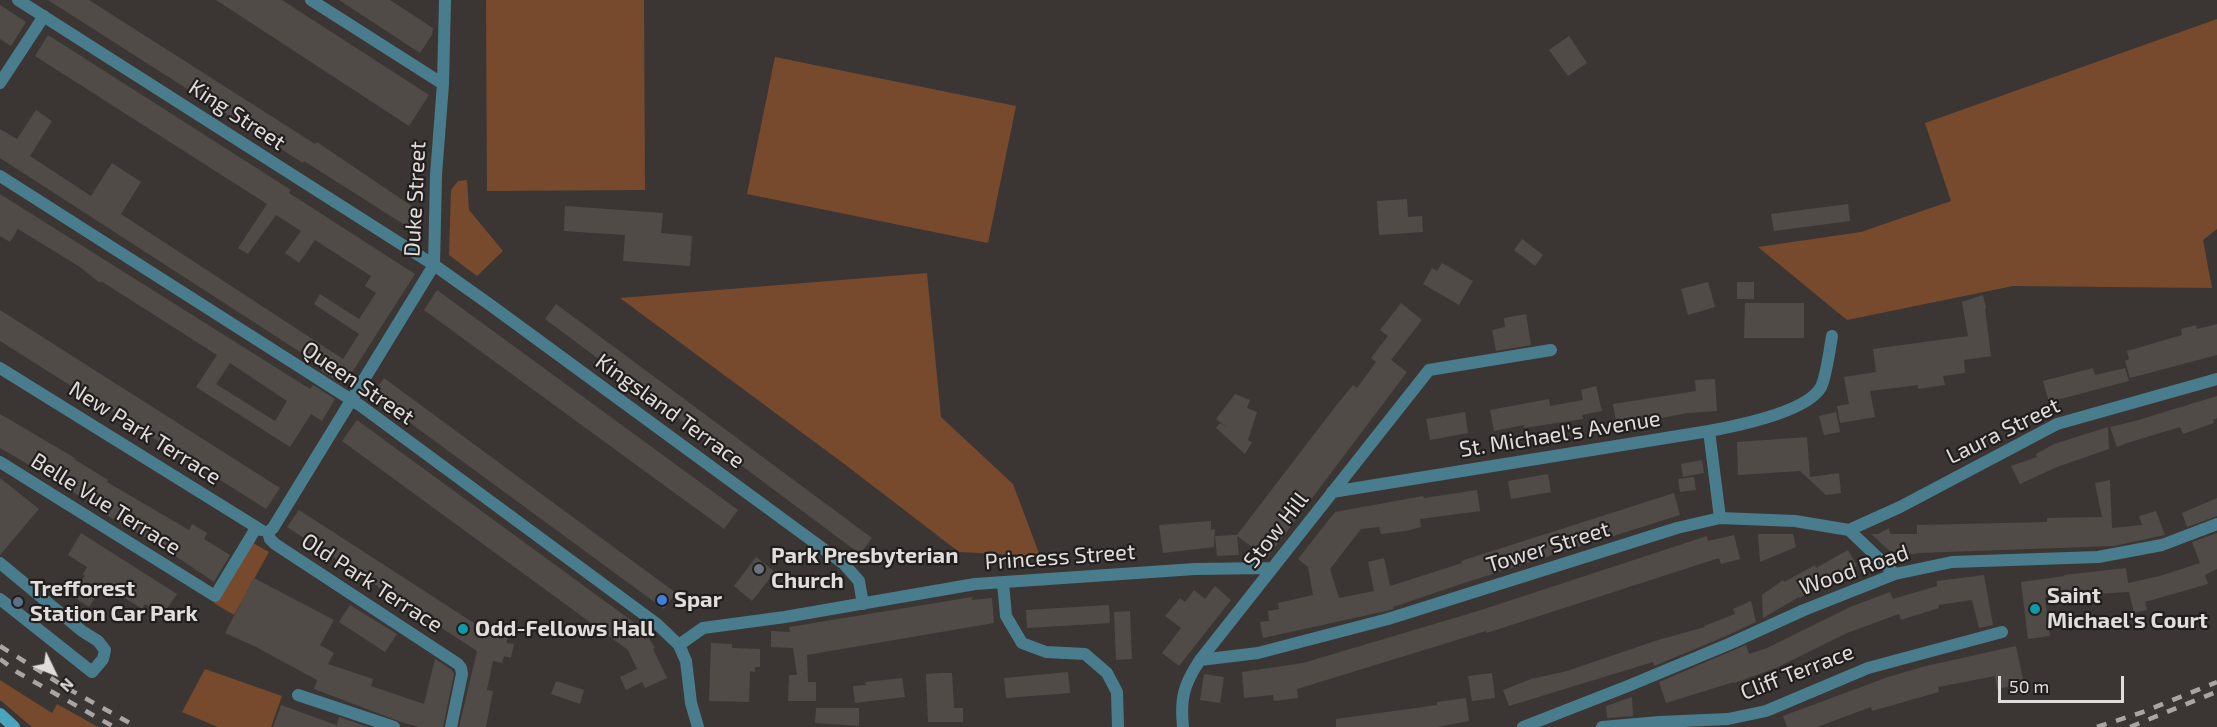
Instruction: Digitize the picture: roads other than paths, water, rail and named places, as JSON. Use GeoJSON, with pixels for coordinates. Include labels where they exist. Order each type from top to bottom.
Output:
{"type":"FeatureCollection","features":[{"type":"Feature","properties":{"kind":"main road"},"geometry":{"type":"LineString","coordinates":[[0,714],[14,727]]}},
{"type":"Feature","properties":{"kind":"street","name":"King Street"},"geometry":{"type":"LineString","coordinates":[[18,0],[434,265]]}},
{"type":"Feature","properties":{"kind":"street"},"geometry":{"type":"LineString","coordinates":[[311,0],[443,84]]}},
{"type":"Feature","properties":{"kind":"street","name":"Duke Street"},"geometry":{"type":"LineString","coordinates":[[262,530],[273,528],[434,265],[445,0]]}},
{"type":"Feature","properties":{"kind":"street"},"geometry":{"type":"LineString","coordinates":[[0,83],[44,16]]}},
{"type":"Feature","properties":{"kind":"street","name":"Queen Street"},"geometry":{"type":"LineString","coordinates":[[0,176],[351,401],[657,624],[679,645]]}},
{"type":"Feature","properties":{"kind":"street","name":"Kingsland Terrace"},"geometry":{"type":"LineString","coordinates":[[434,265],[844,564],[859,581],[863,604]]}},
{"type":"Feature","properties":{"kind":"street","name":"St. Michael's Avenue"},"geometry":{"type":"LineString","coordinates":[[1332,492],[1744,424],[1802,404],[1821,387],[1832,336]]}},
{"type":"Feature","properties":{"kind":"street","name":"Stow Hill"},"geometry":{"type":"LineString","coordinates":[[1182,727],[1182,696],[1188,679],[1200,660],[1429,370],[1551,350]]}},
{"type":"Feature","properties":{"kind":"street","name":"New Park Terrace"},"geometry":{"type":"LineString","coordinates":[[0,368],[262,530]]}},
{"type":"Feature","properties":{"kind":"street","name":"Laura Street"},"geometry":{"type":"LineString","coordinates":[[1849,530],[1900,507],[2057,424],[2217,379]]}},
{"type":"Feature","properties":{"kind":"street"},"geometry":{"type":"LineString","coordinates":[[1709,431],[1720,518]]}},
{"type":"Feature","properties":{"kind":"street","name":"Belle Vue Terrace"},"geometry":{"type":"LineString","coordinates":[[0,462],[214,596],[262,530]]}},
{"type":"Feature","properties":{"kind":"street","name":"Tower Street"},"geometry":{"type":"LineString","coordinates":[[1200,660],[1258,653],[1388,619],[1677,528],[1720,518],[1795,521],[1849,530]]}},
{"type":"Feature","properties":{"kind":"street","name":"Wood Road"},"geometry":{"type":"LineString","coordinates":[[1523,727],[1551,723],[1804,609],[1895,573],[1952,562],[2098,557],[2162,545],[2217,524]]}},
{"type":"Feature","properties":{"kind":"street","name":"Old Park Terrace"},"geometry":{"type":"LineString","coordinates":[[262,530],[275,544],[458,664],[462,674],[452,727]]}},
{"type":"Feature","properties":{"kind":"street"},"geometry":{"type":"LineString","coordinates":[[1849,530],[1895,573]]}},
{"type":"Feature","properties":{"kind":"street"},"geometry":{"type":"LineString","coordinates":[[0,562],[82,631],[98,641],[105,650],[103,659],[92,672],[0,599]]}},
{"type":"Feature","properties":{"kind":"street","name":"Princess Street"},"geometry":{"type":"LineString","coordinates":[[679,645],[703,628],[785,617],[975,584],[1195,569],[1272,568]]}},
{"type":"Feature","properties":{"kind":"street"},"geometry":{"type":"LineString","coordinates":[[1003,583],[1006,616],[1022,643],[1046,652],[1085,654],[1107,673],[1117,692],[1118,727]]}},
{"type":"Feature","properties":{"kind":"street","name":"Cliff Terrace"},"geometry":{"type":"LineString","coordinates":[[1602,727],[1728,719],[1766,711],[1868,668],[2002,632]]}},
{"type":"Feature","properties":{"kind":"street"},"geometry":{"type":"LineString","coordinates":[[679,645],[686,661],[691,703],[698,727]]}},
{"type":"Feature","properties":{"kind":"street"},"geometry":{"type":"LineString","coordinates":[[298,694],[394,727]]}},
{"type":"Feature","properties":{"kind":"railway"},"geometry":{"type":"LineString","coordinates":[[0,646],[65,687],[137,727]]}},
{"type":"Feature","properties":{"kind":"railway"},"geometry":{"type":"LineString","coordinates":[[0,659],[17,672],[114,727]]}},
{"type":"Feature","properties":{"kind":"railway"},"geometry":{"type":"LineString","coordinates":[[2097,727],[2143,712],[2217,682]]}},
{"type":"Feature","properties":{"kind":"railway"},"geometry":{"type":"LineString","coordinates":[[2130,727],[2216,692]]}},
{"type":"Feature","properties":{"kind":"place","name":"Park Presbyterian Church"},"geometry":{"type":"Point","coordinates":[759,569]}},
{"type":"Feature","properties":{"kind":"place","name":"Spar"},"geometry":{"type":"Point","coordinates":[662,600]}},
{"type":"Feature","properties":{"kind":"place","name":"Trefforest Station Car Park"},"geometry":{"type":"Point","coordinates":[18,602]}},
{"type":"Feature","properties":{"kind":"place","name":"Saint Michael's Court"},"geometry":{"type":"Point","coordinates":[2035,609]}},
{"type":"Feature","properties":{"kind":"place","name":"Odd-Fellows Hall"},"geometry":{"type":"Point","coordinates":[463,629]}}]}
